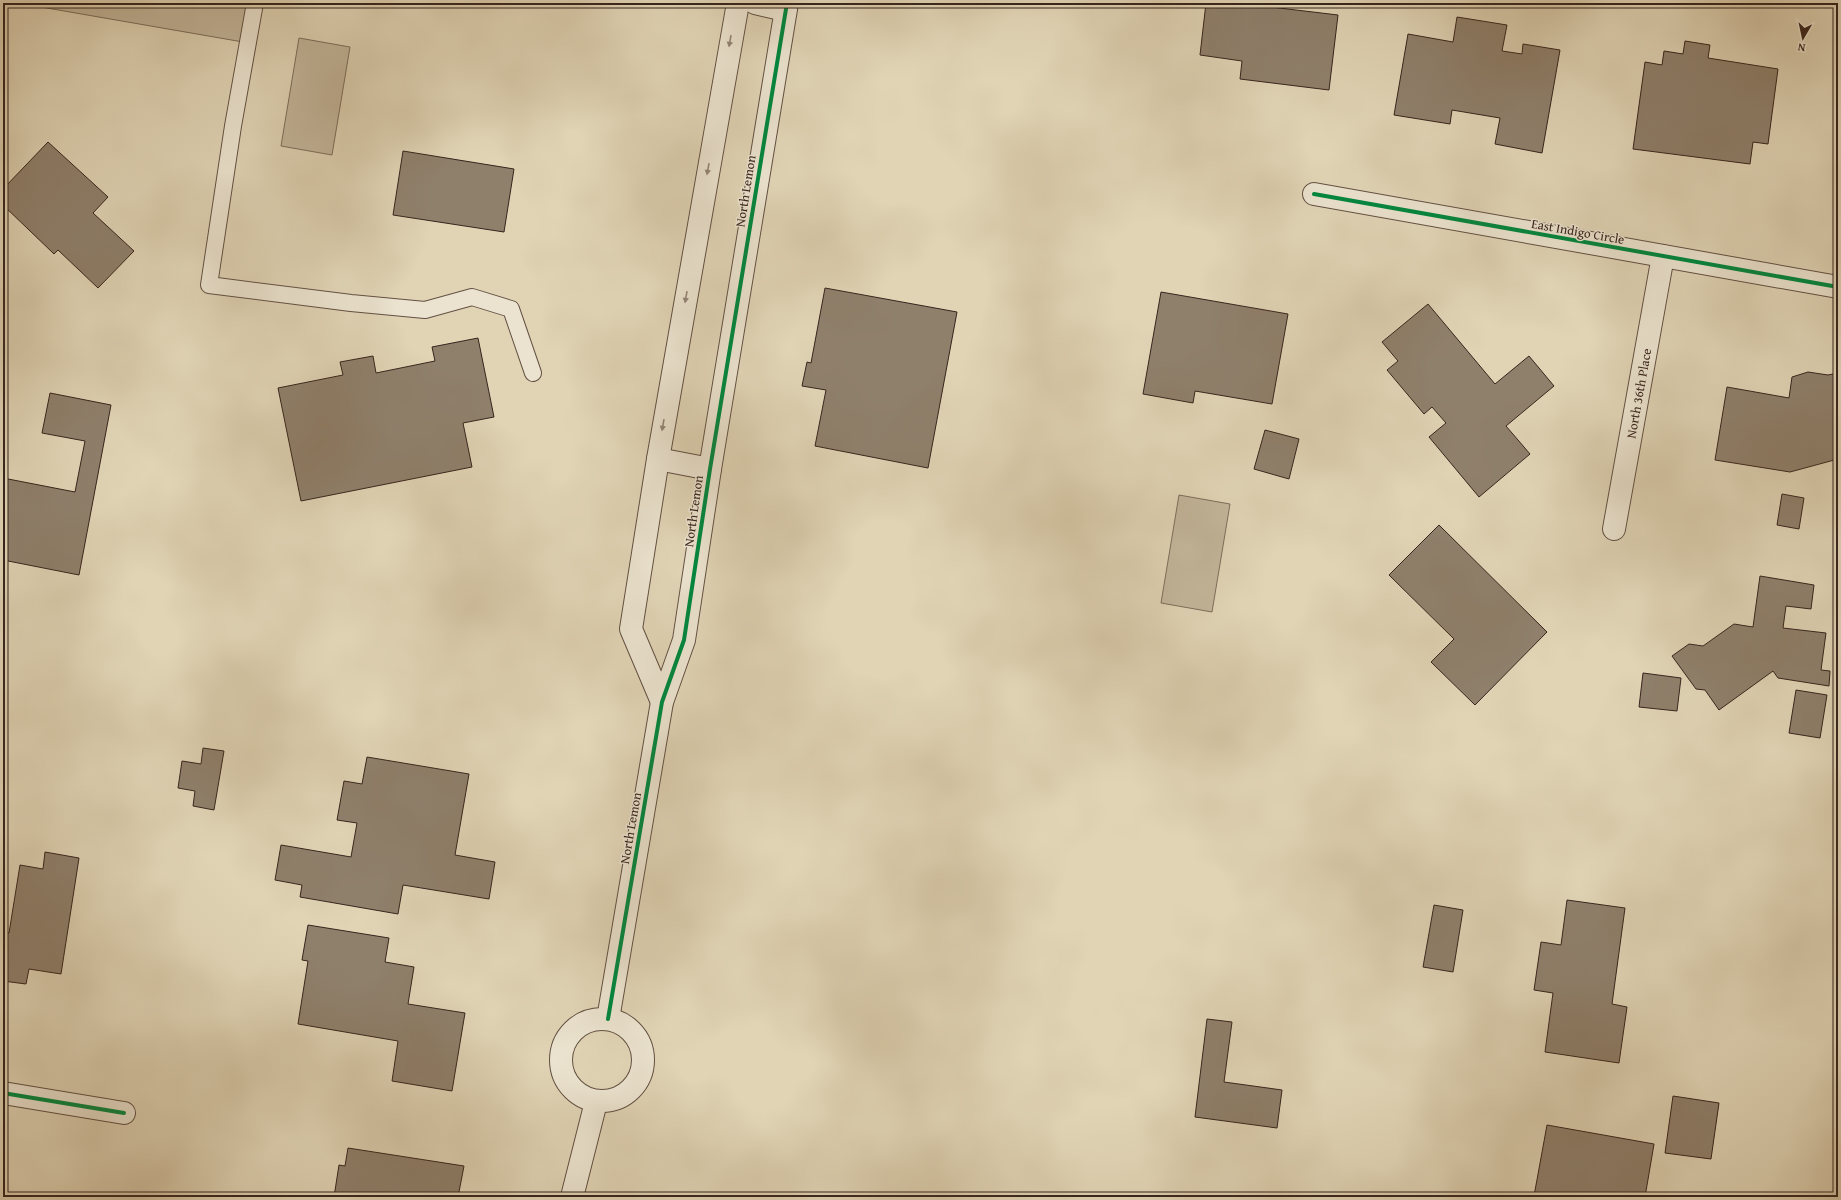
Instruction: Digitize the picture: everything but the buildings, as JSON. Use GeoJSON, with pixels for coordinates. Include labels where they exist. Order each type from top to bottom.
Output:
{"type":"FeatureCollection","features":[{"type":"Feature","properties":{"kind":"street"},"geometry":{"type":"LineString","coordinates":[[662,702],[631,629],[658,459],[738,3]]}},
{"type":"Feature","properties":{"kind":"street","name":"North Lemon"},"geometry":{"type":"LineString","coordinates":[[608,1019],[662,702],[684,640],[710,469],[786,6],[755,3]]}},
{"type":"Feature","properties":{"kind":"street","name":"East Indigo Circle"},"geometry":{"type":"LineString","coordinates":[[1314,194],[1838,287]]}},
{"type":"Feature","properties":{"kind":"street","name":"North 36th Place"},"geometry":{"type":"LineString","coordinates":[[1614,529],[1663,256]]}},
{"type":"Feature","properties":{"kind":"street","name":"North Lemon"},"geometry":{"type":"LineString","coordinates":[[658,459],[710,469]]}},
{"type":"Feature","properties":{"kind":"street"},"geometry":{"type":"LineString","coordinates":[[608,1019],[622,1024],[633,1034],[641,1048],[643,1064],[639,1079],[628,1092],[615,1099],[596,1102],[583,1097],[569,1086],[561,1070],[561,1052],[568,1036],[579,1026],[592,1020],[608,1019]]}},
{"type":"Feature","properties":{"kind":"street"},"geometry":{"type":"LineString","coordinates":[[3,1093],[124,1113]]}},
{"type":"Feature","properties":{"kind":"street"},"geometry":{"type":"LineString","coordinates":[[572,1197],[596,1102]]}},
{"type":"Feature","properties":{"kind":"lane"},"geometry":{"type":"LineString","coordinates":[[254,3],[233,126],[209,285],[352,303],[425,310],[472,297],[511,309],[533,373]]}},
{"type":"Feature","properties":{"kind":"shaded area"},"geometry":{"type":"Polygon","coordinates":[[[18,3],[249,3],[243,42],[18,3]]]}},
{"type":"Feature","properties":{"kind":"shaded area"},"geometry":{"type":"Polygon","coordinates":[[[299,38],[350,47],[332,155],[281,146],[299,38]]]}},
{"type":"Feature","properties":{"kind":"shaded area"},"geometry":{"type":"Polygon","coordinates":[[[1179,495],[1230,504],[1212,612],[1161,603],[1179,495]]]}},
{"type":"Feature","properties":{"kind":"cycle path"},"geometry":{"type":"LineString","coordinates":[[608,1019],[662,702],[684,640],[710,469],[787,3]]}},
{"type":"Feature","properties":{"kind":"cycle path"},"geometry":{"type":"LineString","coordinates":[[1314,194],[1838,287]]}},
{"type":"Feature","properties":{"kind":"cycle path"},"geometry":{"type":"LineString","coordinates":[[3,1093],[124,1113]]}}]}
